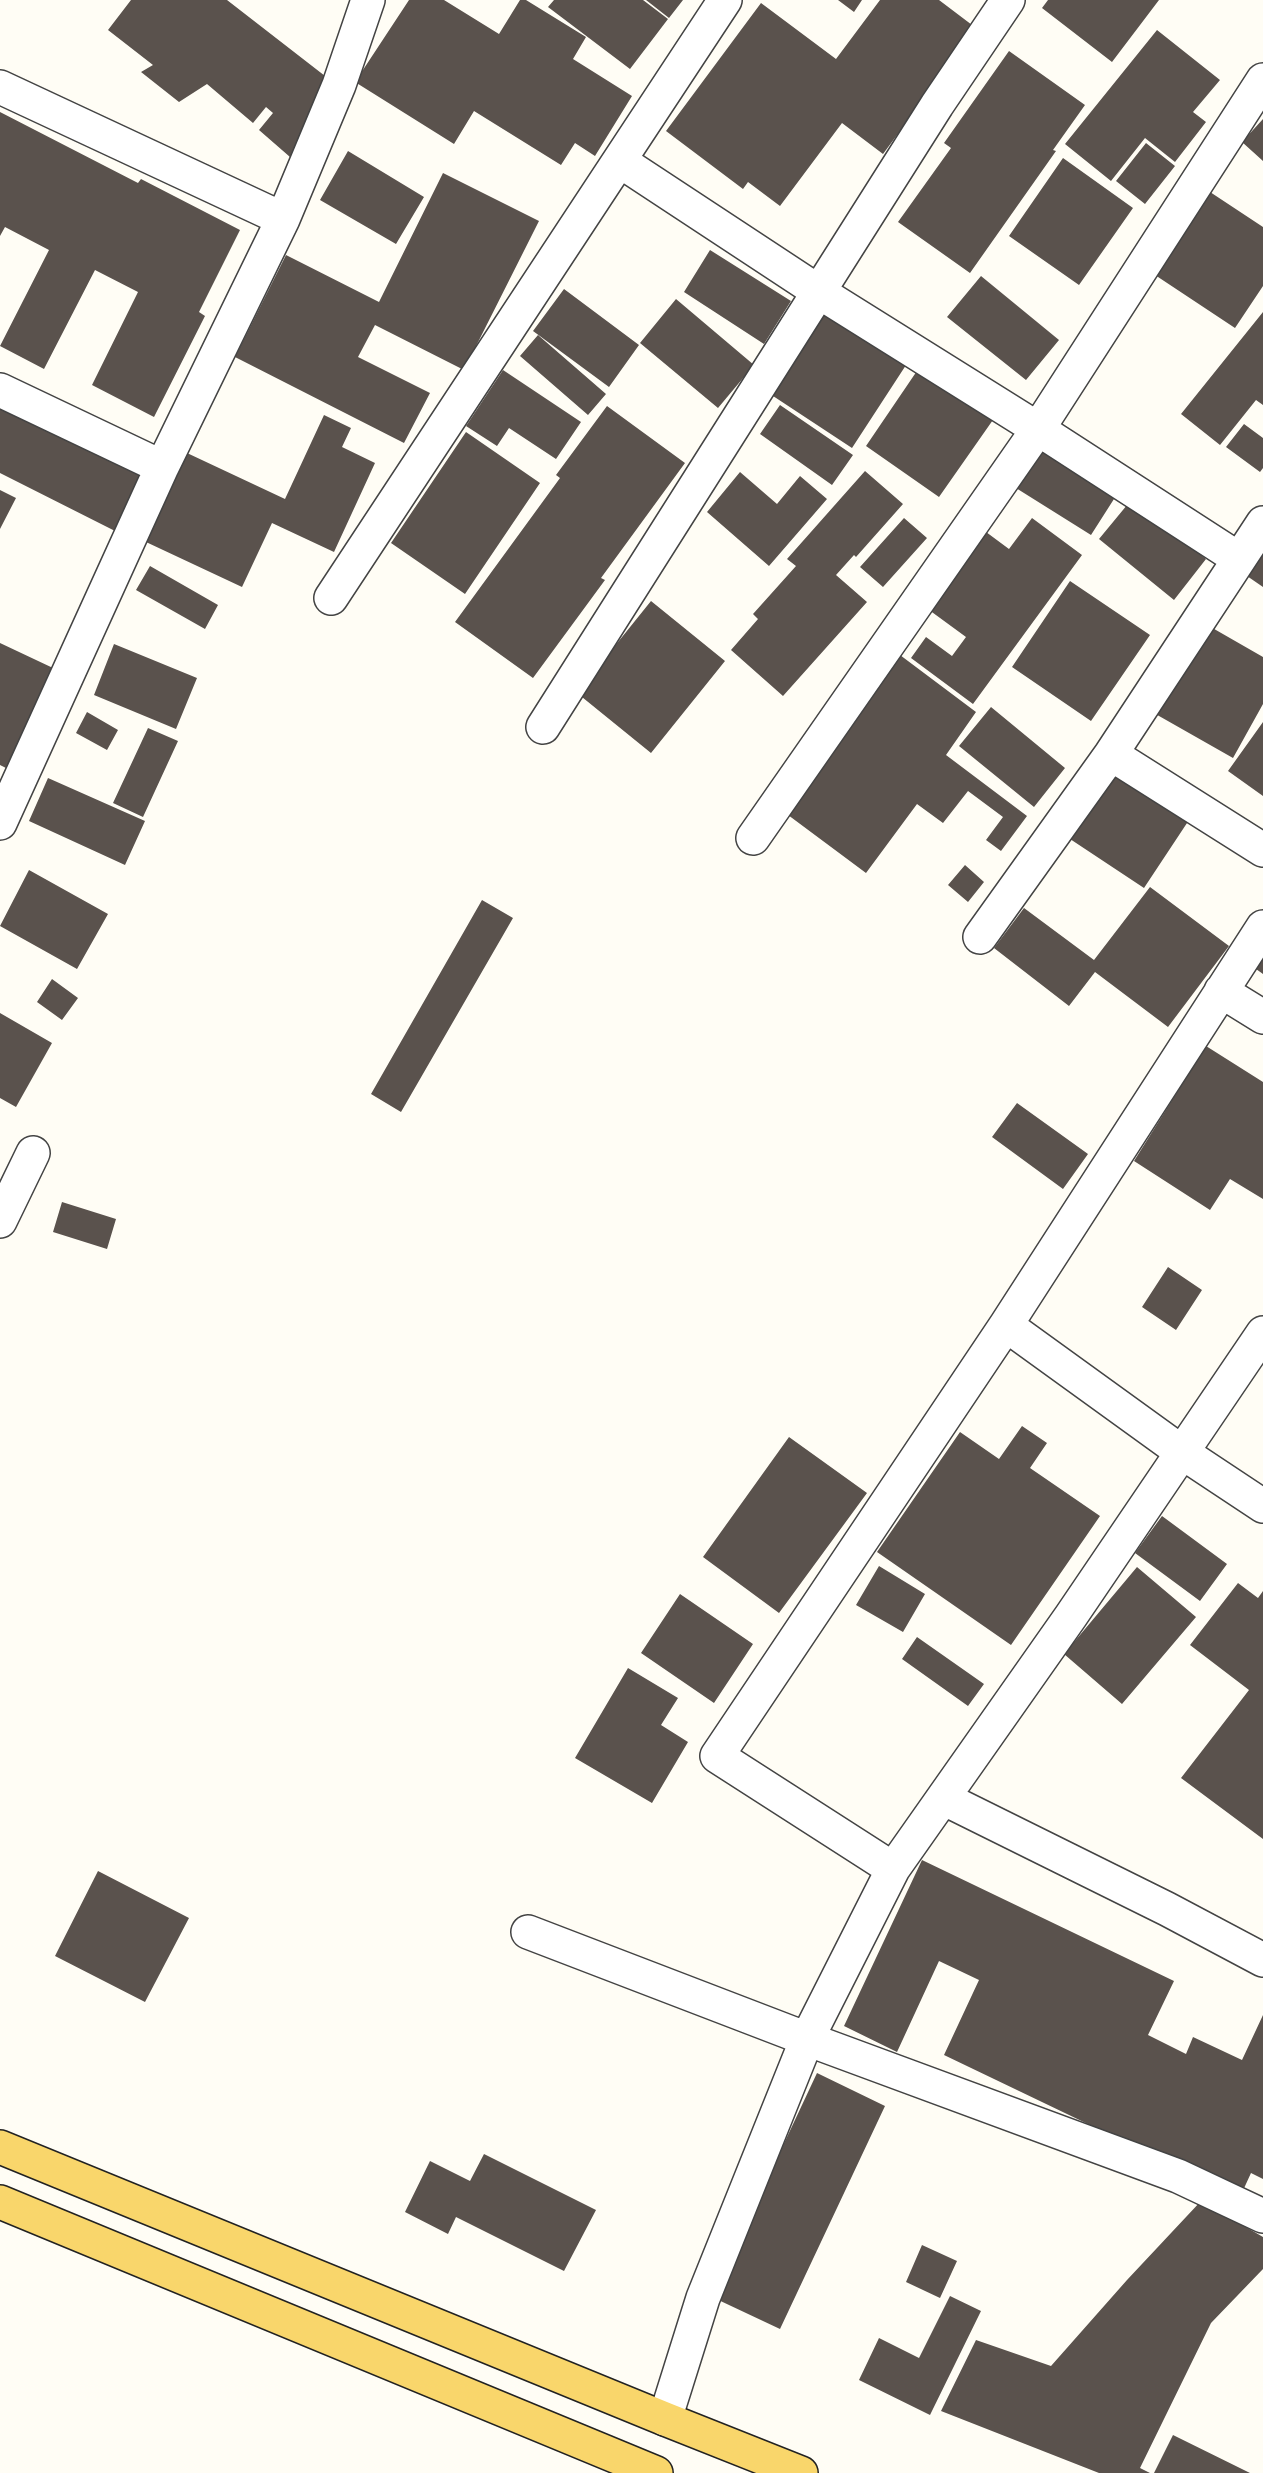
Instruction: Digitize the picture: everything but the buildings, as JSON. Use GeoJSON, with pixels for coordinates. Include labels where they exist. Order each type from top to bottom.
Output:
{"type":"FeatureCollection","features":[{"type":"Feature","properties":{"kind":"main road"},"geometry":{"type":"LineString","coordinates":[[0,2147],[665,2420],[801,2473]]}},
{"type":"Feature","properties":{"kind":"main road"},"geometry":{"type":"LineString","coordinates":[[0,2202],[656,2473]]}},
{"type":"Feature","properties":{"kind":"street"},"geometry":{"type":"LineString","coordinates":[[0,823],[162,467],[283,219],[339,86],[368,0]]}},
{"type":"Feature","properties":{"kind":"street"},"geometry":{"type":"LineString","coordinates":[[331,598],[726,0]]}},
{"type":"Feature","properties":{"kind":"street"},"geometry":{"type":"LineString","coordinates":[[543,727],[819,292],[1008,0]]}},
{"type":"Feature","properties":{"kind":"street"},"geometry":{"type":"LineString","coordinates":[[753,838],[1038,429],[1263,80]]}},
{"type":"Feature","properties":{"kind":"street"},"geometry":{"type":"LineString","coordinates":[[0,87],[283,219]]}},
{"type":"Feature","properties":{"kind":"street"},"geometry":{"type":"LineString","coordinates":[[620,161],[819,292],[1038,429],[1239,559]]}},
{"type":"Feature","properties":{"kind":"street"},"geometry":{"type":"LineString","coordinates":[[0,390],[162,467]]}},
{"type":"Feature","properties":{"kind":"street"},"geometry":{"type":"LineString","coordinates":[[980,938],[1111,754],[1263,523]]}},
{"type":"Feature","properties":{"kind":"street"},"geometry":{"type":"LineString","coordinates":[[1111,754],[1263,850]]}},
{"type":"Feature","properties":{"kind":"street"},"geometry":{"type":"LineString","coordinates":[[893,1869],[717,1756],[1006,1325],[1263,927]]}},
{"type":"Feature","properties":{"kind":"street"},"geometry":{"type":"LineString","coordinates":[[1221,991],[1263,1017]]}},
{"type":"Feature","properties":{"kind":"street"},"geometry":{"type":"LineString","coordinates":[[0,1221],[33,1153]]}},
{"type":"Feature","properties":{"kind":"street"},"geometry":{"type":"LineString","coordinates":[[1006,1325],[1183,1452],[1263,1506]]}},
{"type":"Feature","properties":{"kind":"street"},"geometry":{"type":"LineString","coordinates":[[665,2420],[703,2298],[807,2039],[893,1869],[945,1799],[1263,1333]]}},
{"type":"Feature","properties":{"kind":"street"},"geometry":{"type":"LineString","coordinates":[[945,1799],[1167,1909],[1263,1960]]}},
{"type":"Feature","properties":{"kind":"street"},"geometry":{"type":"LineString","coordinates":[[528,1932],[807,2039],[1178,2176],[1263,2216]]}}]}
